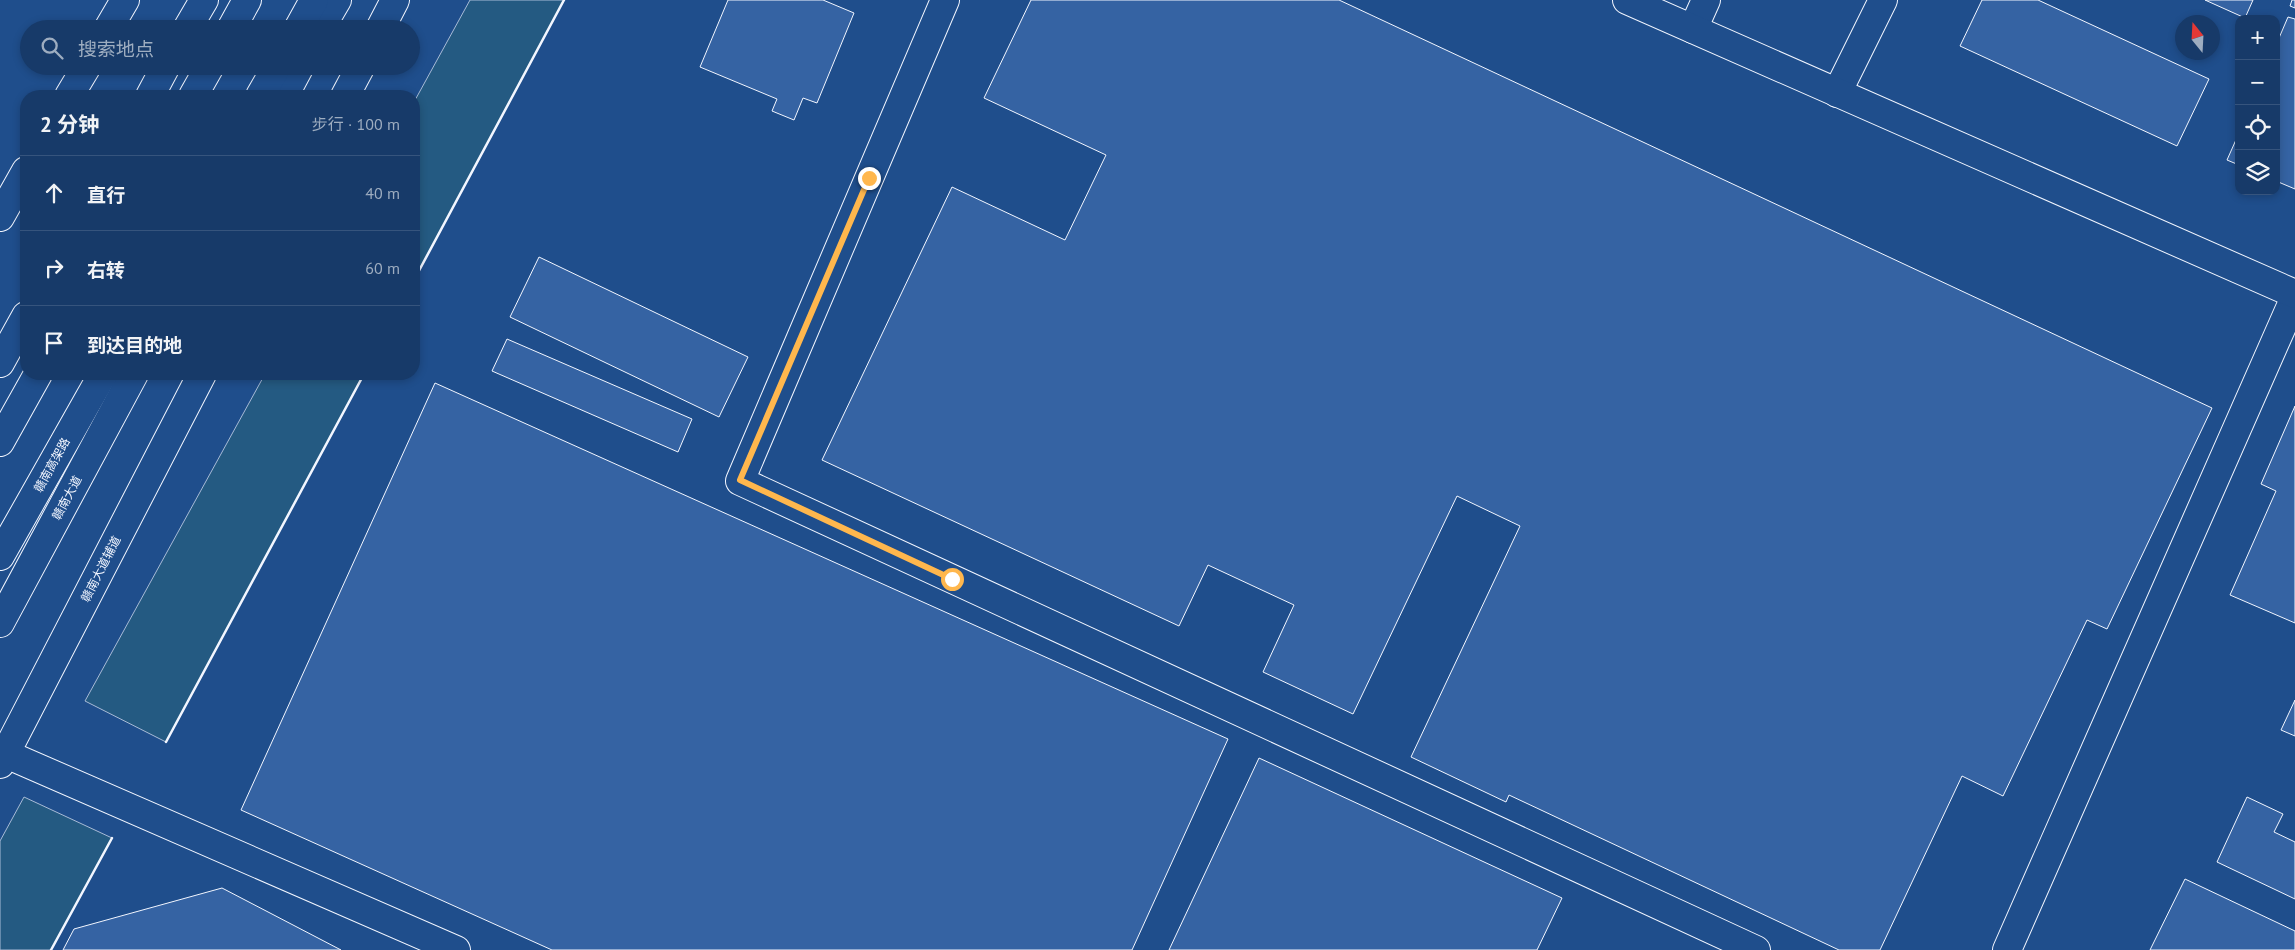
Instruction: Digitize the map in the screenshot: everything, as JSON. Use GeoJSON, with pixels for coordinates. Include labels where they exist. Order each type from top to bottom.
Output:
{"type":"FeatureCollection","features":[{"type":"Feature","properties":{"kind":"main road"},"geometry":{"type":"LineString","coordinates":[[113,20],[125,0]]}},
{"type":"Feature","properties":{"kind":"main road"},"geometry":{"type":"LineString","coordinates":[[193,20],[204,0]]}},
{"type":"Feature","properties":{"kind":"main road"},"geometry":{"type":"LineString","coordinates":[[236,20],[247,0]]}},
{"type":"Feature","properties":{"kind":"main road"},"geometry":{"type":"LineString","coordinates":[[385,20],[395,0]]}},
{"type":"Feature","properties":{"kind":"main road"},"geometry":{"type":"LineString","coordinates":[[945,0],[740,480],[1756,950]]}},
{"type":"Feature","properties":{"kind":"main road"},"geometry":{"type":"LineString","coordinates":[[1627,0],[2295,296],[2007,950]]}},
{"type":"Feature","properties":{"kind":"main road"},"geometry":{"type":"LineString","coordinates":[[1693,29],[1706,0]]}},
{"type":"Feature","properties":{"kind":"main road"},"geometry":{"type":"LineString","coordinates":[[1837,93],[1883,0]]}},
{"type":"Feature","properties":{"kind":"main road"},"geometry":{"type":"LineString","coordinates":[[312,20],[328,9]]}},
{"type":"Feature","properties":{"kind":"main road"},"geometry":{"type":"LineString","coordinates":[[72,90],[81,75]]}},
{"type":"Feature","properties":{"kind":"main road"},"geometry":{"type":"LineString","coordinates":[[153,90],[161,75]]}},
{"type":"Feature","properties":{"kind":"main road"},"geometry":{"type":"LineString","coordinates":[[196,90],[205,75]]}},
{"type":"Feature","properties":{"kind":"main road"},"geometry":{"type":"LineString","coordinates":[[263,90],[272,75]]}},
{"type":"Feature","properties":{"kind":"main road"},"geometry":{"type":"LineString","coordinates":[[287,90],[295,75]]}},
{"type":"Feature","properties":{"kind":"main road"},"geometry":{"type":"LineString","coordinates":[[348,90],[356,75]]}},
{"type":"Feature","properties":{"kind":"main road"},"geometry":{"type":"LineString","coordinates":[[0,217],[20,182]]}},
{"type":"Feature","properties":{"kind":"main road"},"geometry":{"type":"LineString","coordinates":[[0,362],[20,327]]}},
{"type":"Feature","properties":{"kind":"main road"},"geometry":{"type":"LineString","coordinates":[[0,442],[35,380]]}},
{"type":"Feature","properties":{"kind":"main road","name":"赣南高架路"},"geometry":{"type":"LineString","coordinates":[[0,556],[100,380]]}},
{"type":"Feature","properties":{"kind":"main road","name":"赣南大道"},"geometry":{"type":"LineString","coordinates":[[0,623],[131,380]]}},
{"type":"Feature","properties":{"kind":"main road","name":"赣南大道辅道"},"geometry":{"type":"LineString","coordinates":[[3,759],[199,380]]}},
{"type":"Feature","properties":{"kind":"main road"},"geometry":{"type":"LineString","coordinates":[[3,759],[456,950]]}},
{"type":"Feature","properties":{"kind":"shaded area"},"geometry":{"type":"Polygon","coordinates":[[[470,0],[564,0],[420,269],[420,91],[470,0]]]}},
{"type":"Feature","properties":{"kind":"shaded area"},"geometry":{"type":"Polygon","coordinates":[[[262,380],[361,380],[166,742],[85,701],[262,380]]]}},
{"type":"Feature","properties":{"kind":"shaded area"},"geometry":{"type":"Polygon","coordinates":[[[24,797],[112,838],[51,950],[0,950],[0,841],[24,797]]]}},
{"type":"Feature","properties":{"kind":"building"},"geometry":{"type":"Polygon","coordinates":[[[728,0],[823,0],[854,13],[817,103],[803,98],[794,120],[772,111],[777,99],[700,67],[728,0]]]}},
{"type":"Feature","properties":{"kind":"building"},"geometry":{"type":"Polygon","coordinates":[[[1031,0],[1339,0],[2212,408],[2107,629],[2087,620],[2003,796],[1962,776],[1880,950],[1839,950],[1509,795],[1506,802],[1411,757],[1520,526],[1457,496],[1353,714],[1263,672],[1294,605],[1208,565],[1179,626],[822,460],[952,187],[1065,240],[1106,155],[984,98],[1031,0]]]}},
{"type":"Feature","properties":{"kind":"building"},"geometry":{"type":"Polygon","coordinates":[[[1982,0],[2038,0],[2209,79],[2177,146],[1960,46],[1982,0]]]}},
{"type":"Feature","properties":{"kind":"building"},"geometry":{"type":"Polygon","coordinates":[[[2205,0],[2253,0],[2246,15],[2238,15],[2205,0]]]}},
{"type":"Feature","properties":{"kind":"building"},"geometry":{"type":"Polygon","coordinates":[[[2292,0],[2295,0],[2295,8],[2290,6],[2292,0]]]}},
{"type":"Feature","properties":{"kind":"building"},"geometry":{"type":"Polygon","coordinates":[[[2288,17],[2295,19],[2295,189],[2280,183],[2280,36],[2288,17]]]}},
{"type":"Feature","properties":{"kind":"building"},"geometry":{"type":"Polygon","coordinates":[[[2235,142],[2235,163],[2227,160],[2235,142]]]}},
{"type":"Feature","properties":{"kind":"building"},"geometry":{"type":"Polygon","coordinates":[[[539,257],[748,357],[719,417],[510,317],[539,257]]]}},
{"type":"Feature","properties":{"kind":"building"},"geometry":{"type":"Polygon","coordinates":[[[507,339],[692,419],[678,452],[492,371],[507,339]]]}},
{"type":"Feature","properties":{"kind":"building"},"geometry":{"type":"Polygon","coordinates":[[[435,383],[1228,739],[1132,950],[552,950],[241,810],[435,383]]]}},
{"type":"Feature","properties":{"kind":"building"},"geometry":{"type":"Polygon","coordinates":[[[2295,406],[2295,623],[2230,595],[2276,491],[2261,484],[2295,406]]]}},
{"type":"Feature","properties":{"kind":"building"},"geometry":{"type":"Polygon","coordinates":[[[2295,700],[2295,736],[2281,730],[2295,700]]]}},
{"type":"Feature","properties":{"kind":"building"},"geometry":{"type":"Polygon","coordinates":[[[1259,758],[1562,898],[1537,950],[1169,950],[1259,758]]]}},
{"type":"Feature","properties":{"kind":"building"},"geometry":{"type":"Polygon","coordinates":[[[2247,797],[2283,814],[2274,832],[2295,842],[2295,899],[2217,862],[2247,797]]]}},
{"type":"Feature","properties":{"kind":"building"},"geometry":{"type":"Polygon","coordinates":[[[2185,879],[2295,931],[2295,950],[2150,950],[2185,879]]]}},
{"type":"Feature","properties":{"kind":"building"},"geometry":{"type":"Polygon","coordinates":[[[222,888],[341,950],[63,950],[74,929],[222,888]]]}},
{"type":"Feature","properties":{"kind":"wall"},"geometry":{"type":"LineString","coordinates":[[420,269],[564,0]]}},
{"type":"Feature","properties":{"kind":"wall"},"geometry":{"type":"LineString","coordinates":[[166,742],[361,380]]}},
{"type":"Feature","properties":{"kind":"wall"},"geometry":{"type":"LineString","coordinates":[[51,950],[112,838]]}},
{"type":"Feature","properties":{"kind":"route"},"geometry":{"type":"LineString","coordinates":[[869,178],[740,480],[952,579]]}}]}
